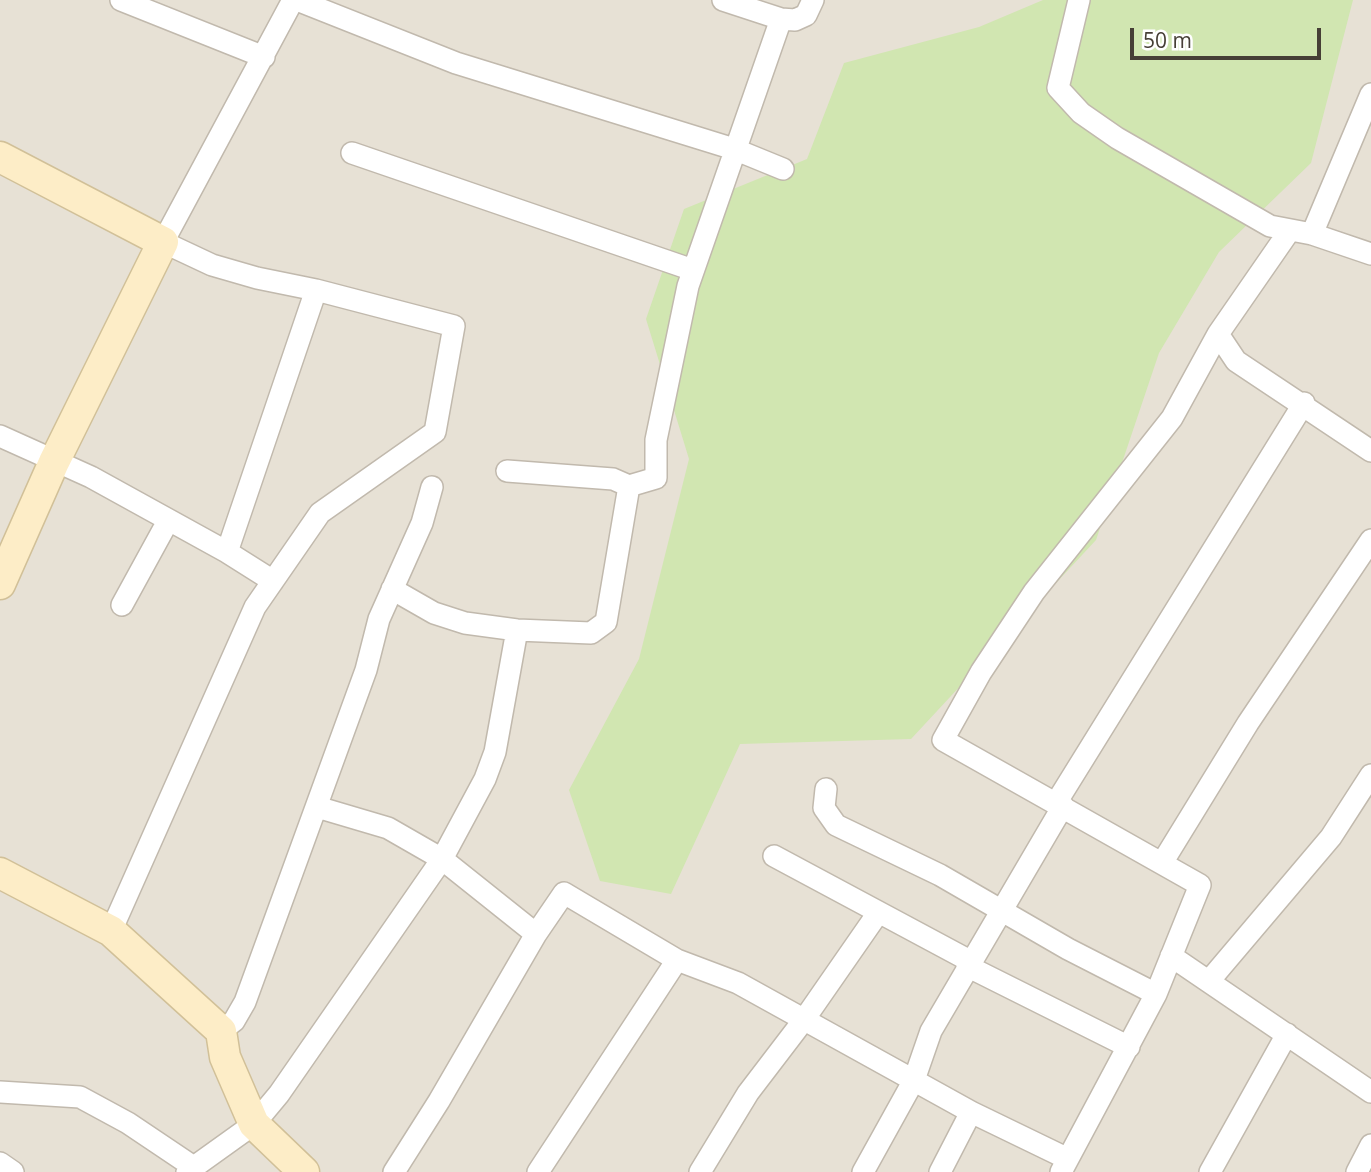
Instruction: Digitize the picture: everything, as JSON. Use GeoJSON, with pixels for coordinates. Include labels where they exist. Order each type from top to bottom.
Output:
{"type":"FeatureCollection","features":[{"type":"Feature","properties":{"kind":"street"},"geometry":{"type":"LineString","coordinates":[[121,0],[264,57]]}},
{"type":"Feature","properties":{"kind":"street"},"geometry":{"type":"LineString","coordinates":[[0,584],[54,462],[163,242],[295,0],[456,63],[734,149],[783,169]]}},
{"type":"Feature","properties":{"kind":"street"},"geometry":{"type":"LineString","coordinates":[[723,0],[781,19],[794,20],[806,15],[813,0]]}},
{"type":"Feature","properties":{"kind":"street"},"geometry":{"type":"LineString","coordinates":[[1072,4],[1058,88],[1081,113],[1117,138],[1270,226],[1312,234],[1371,254]]}},
{"type":"Feature","properties":{"kind":"street"},"geometry":{"type":"LineString","coordinates":[[507,471],[613,478],[629,486],[656,478],[656,440],[693,270],[781,19]]}},
{"type":"Feature","properties":{"kind":"street"},"geometry":{"type":"LineString","coordinates":[[1312,234],[1365,124],[1371,94]]}},
{"type":"Feature","properties":{"kind":"street"},"geometry":{"type":"LineString","coordinates":[[352,153],[693,270]]}},
{"type":"Feature","properties":{"kind":"street"},"geometry":{"type":"LineString","coordinates":[[0,157],[163,242],[223,268],[454,326],[435,432],[320,513],[245,624],[111,930]]}},
{"type":"Feature","properties":{"kind":"street"},"geometry":{"type":"LineString","coordinates":[[394,1172],[439,1101],[536,934],[564,893],[677,960],[738,983],[1064,1165],[1156,994],[1200,887],[943,740],[1034,592],[1172,418],[1218,334],[1290,230]]}},
{"type":"Feature","properties":{"kind":"street"},"geometry":{"type":"LineString","coordinates":[[227,552],[316,290]]}},
{"type":"Feature","properties":{"kind":"street"},"geometry":{"type":"LineString","coordinates":[[1218,334],[1236,361],[1304,403],[1371,451]]}},
{"type":"Feature","properties":{"kind":"street"},"geometry":{"type":"LineString","coordinates":[[863,1172],[914,1080],[932,1031],[1059,804],[1304,403]]}},
{"type":"Feature","properties":{"kind":"street"},"geometry":{"type":"LineString","coordinates":[[0,436],[91,477],[227,552],[273,581]]}},
{"type":"Feature","properties":{"kind":"street"},"geometry":{"type":"LineString","coordinates":[[392,589],[434,613],[465,623],[517,630],[591,634],[606,622],[629,486]]}},
{"type":"Feature","properties":{"kind":"street"},"geometry":{"type":"LineString","coordinates":[[221,1031],[234,1021],[244,1002],[317,807],[392,589],[422,523],[432,487]]}},
{"type":"Feature","properties":{"kind":"street"},"geometry":{"type":"LineString","coordinates":[[122,605],[168,521]]}},
{"type":"Feature","properties":{"kind":"street"},"geometry":{"type":"LineString","coordinates":[[1162,863],[1248,723],[1371,540]]}},
{"type":"Feature","properties":{"kind":"street"},"geometry":{"type":"LineString","coordinates":[[0,1092],[80,1097],[128,1123],[189,1169],[254,1124],[279,1094],[442,859],[485,779],[495,752],[517,630]]}},
{"type":"Feature","properties":{"kind":"street"},"geometry":{"type":"LineString","coordinates":[[1209,981],[1331,837],[1371,775]]}},
{"type":"Feature","properties":{"kind":"street"},"geometry":{"type":"LineString","coordinates":[[826,789],[824,807],[836,825],[940,875],[1156,994]]}},
{"type":"Feature","properties":{"kind":"street"},"geometry":{"type":"LineString","coordinates":[[317,807],[387,828],[442,859],[536,934]]}},
{"type":"Feature","properties":{"kind":"street"},"geometry":{"type":"LineString","coordinates":[[774,856],[1129,1047]]}},
{"type":"Feature","properties":{"kind":"street"},"geometry":{"type":"LineString","coordinates":[[0,873],[111,930],[221,1031],[229,1068],[254,1124],[304,1172]]}},
{"type":"Feature","properties":{"kind":"street"},"geometry":{"type":"LineString","coordinates":[[700,1172],[748,1093],[803,1021],[878,913]]}},
{"type":"Feature","properties":{"kind":"street"},"geometry":{"type":"LineString","coordinates":[[1171,956],[1371,1091]]}},
{"type":"Feature","properties":{"kind":"street"},"geometry":{"type":"LineString","coordinates":[[538,1172],[677,960]]}},
{"type":"Feature","properties":{"kind":"street"},"geometry":{"type":"LineString","coordinates":[[1210,1172],[1287,1034]]}},
{"type":"Feature","properties":{"kind":"street"},"geometry":{"type":"LineString","coordinates":[[940,1172],[971,1112]]}},
{"type":"Feature","properties":{"kind":"street"},"geometry":{"type":"LineString","coordinates":[[1357,1172],[1371,1145]]}},
{"type":"Feature","properties":{"kind":"street"},"geometry":{"type":"LineString","coordinates":[[0,1163],[13,1172]]}},
{"type":"Feature","properties":{"kind":"shaded area"},"geometry":{"type":"Polygon","coordinates":[[[0,0],[1371,0],[1371,1172],[0,1172],[0,0]]]}},
{"type":"Feature","properties":{"kind":"green space"},"geometry":{"type":"Polygon","coordinates":[[[1043,0],[1353,0],[1311,163],[1219,252],[1159,353],[1096,540],[911,739],[740,744],[671,894],[600,881],[569,790],[639,659],[689,459],[646,319],[684,209],[807,159],[844,63],[979,27],[1043,0]]]}}]}
